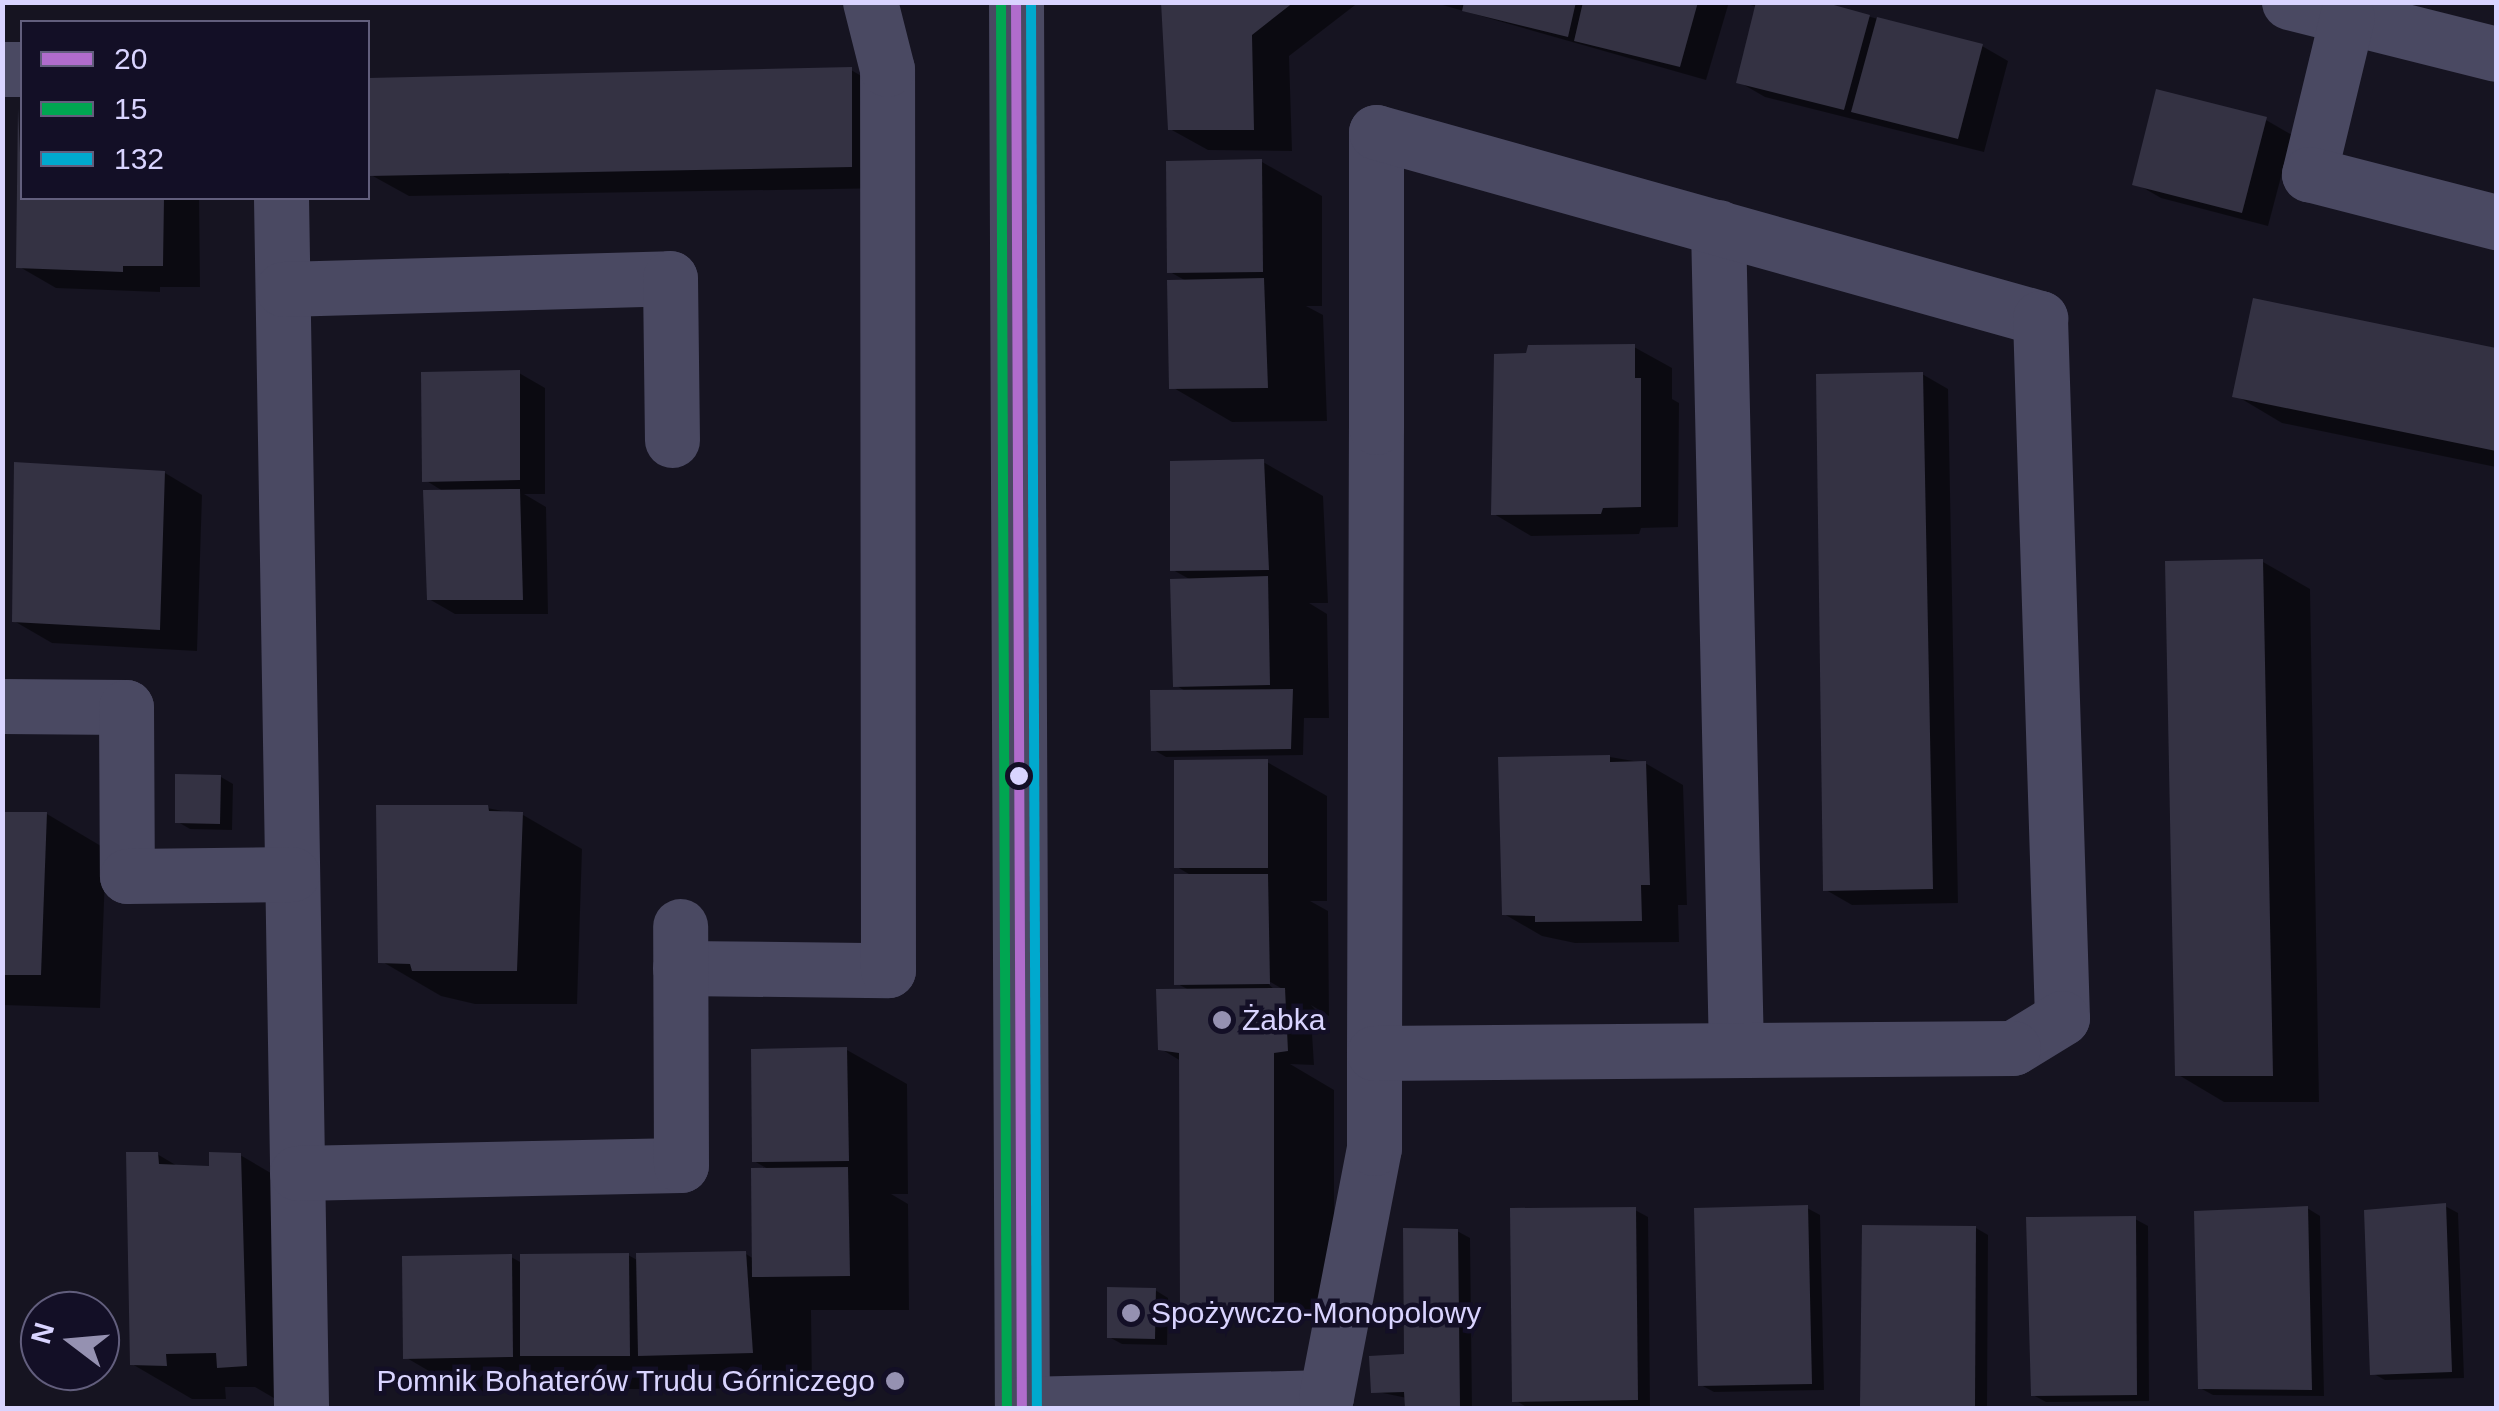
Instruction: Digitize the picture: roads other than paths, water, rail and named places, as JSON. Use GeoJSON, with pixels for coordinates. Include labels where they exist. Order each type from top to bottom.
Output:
{"type":"FeatureCollection","features":[{"type":"Feature","properties":{"kind":"street"},"geometry":{"type":"LineString","coordinates":[[297,1172],[682,1165],[680,947],[888,970],[887,69],[870,2]]}},
{"type":"Feature","properties":{"kind":"street"},"geometry":{"type":"LineString","coordinates":[[1016,2],[1022,1406],[1326,1397],[1374,1148],[1374,1053],[1376,132],[2040,318],[2062,1018],[2014,1048],[1374,1053]]}},
{"type":"Feature","properties":{"kind":"street"},"geometry":{"type":"LineString","coordinates":[[2289,2],[2496,54]]}},
{"type":"Feature","properties":{"kind":"street"},"geometry":{"type":"LineString","coordinates":[[2347,17],[2310,174],[2496,222]]}},
{"type":"Feature","properties":{"kind":"street"},"geometry":{"type":"LineString","coordinates":[[281,200],[301,1408]]}},
{"type":"Feature","properties":{"kind":"street"},"geometry":{"type":"LineString","coordinates":[[1718,227],[1736,1050]]}},
{"type":"Feature","properties":{"kind":"street"},"geometry":{"type":"LineString","coordinates":[[283,290],[670,278],[672,440]]}},
{"type":"Feature","properties":{"kind":"street"},"geometry":{"type":"LineString","coordinates":[[2,706],[126,707],[127,876],[292,874]]}},
{"type":"Feature","properties":{"kind":"place","name":"Żabka"},"geometry":{"type":"Point","coordinates":[1222,1020]}},
{"type":"Feature","properties":{"kind":"place","name":"Spożywczo-Monopolowy"},"geometry":{"type":"Point","coordinates":[1131,1313]}},
{"type":"Feature","properties":{"kind":"place","name":"Pomnik Bohaterów Trudu Górniczego"},"geometry":{"type":"Point","coordinates":[895,1381]}}]}
